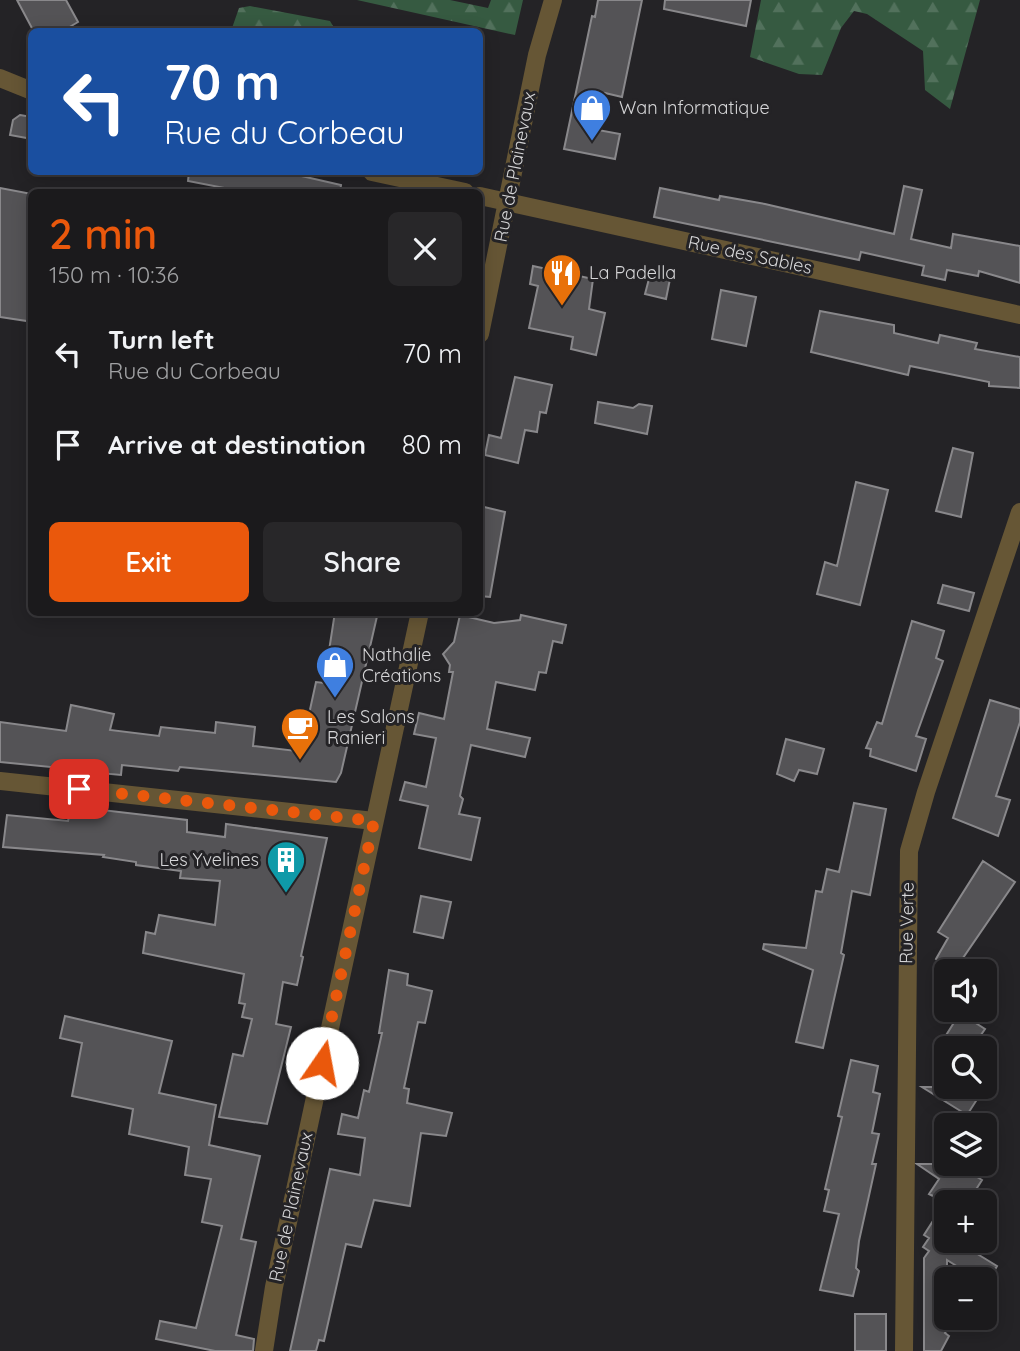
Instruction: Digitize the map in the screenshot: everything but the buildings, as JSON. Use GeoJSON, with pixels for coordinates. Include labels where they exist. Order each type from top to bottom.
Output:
{"type":"FeatureCollection","features":[{"type":"Feature","properties":{"kind":"street","name":"Rue de Plainevaux"},"geometry":{"type":"LineString","coordinates":[[483,320],[537,55],[553,0]]}},
{"type":"Feature","properties":{"kind":"street"},"geometry":{"type":"LineString","coordinates":[[0,78],[28,89]]}},
{"type":"Feature","properties":{"kind":"street"},"geometry":{"type":"LineString","coordinates":[[386,175],[451,189]]}},
{"type":"Feature","properties":{"kind":"street","name":"Rue des Sables"},"geometry":{"type":"LineString","coordinates":[[483,197],[1020,315]]}},
{"type":"Feature","properties":{"kind":"street","name":"Rue Verte"},"geometry":{"type":"LineString","coordinates":[[904,1351],[909,851],[926,792],[1020,512]]}},
{"type":"Feature","properties":{"kind":"street","name":"Rue de Plainevaux"},"geometry":{"type":"LineString","coordinates":[[264,1351],[274,1287],[419,616]]}},
{"type":"Feature","properties":{"kind":"street"},"geometry":{"type":"LineString","coordinates":[[0,781],[374,821]]}},
{"type":"Feature","properties":{"kind":"green space"},"geometry":{"type":"Polygon","coordinates":[[[357,0],[450,0],[488,8],[491,0],[523,0],[515,35],[357,0]]]}},
{"type":"Feature","properties":{"kind":"green space"},"geometry":{"type":"Polygon","coordinates":[[[761,0],[980,0],[950,109],[925,90],[923,51],[867,14],[854,11],[841,28],[822,75],[799,74],[750,57],[761,0]]]}},
{"type":"Feature","properties":{"kind":"green space"},"geometry":{"type":"Polygon","coordinates":[[[250,6],[330,21],[334,28],[232,28],[239,8],[250,6]]]}},
{"type":"Feature","properties":{"kind":"place","name":"Wan Informatique"},"geometry":{"type":"Point","coordinates":[592,142]}},
{"type":"Feature","properties":{"kind":"place","name":"La Padella"},"geometry":{"type":"Point","coordinates":[562,307]}},
{"type":"Feature","properties":{"kind":"place","name":"Nathalie Créations"},"geometry":{"type":"Point","coordinates":[335,699]}},
{"type":"Feature","properties":{"kind":"place","name":"Les Salons Ranieri"},"geometry":{"type":"Point","coordinates":[300,761]}},
{"type":"Feature","properties":{"kind":"place","name":"Les Yvelines"},"geometry":{"type":"Point","coordinates":[286,894]}},
{"type":"Feature","properties":{"kind":"route"},"geometry":{"type":"LineString","coordinates":[[79,789],[374,821],[322,1063]]}}]}
